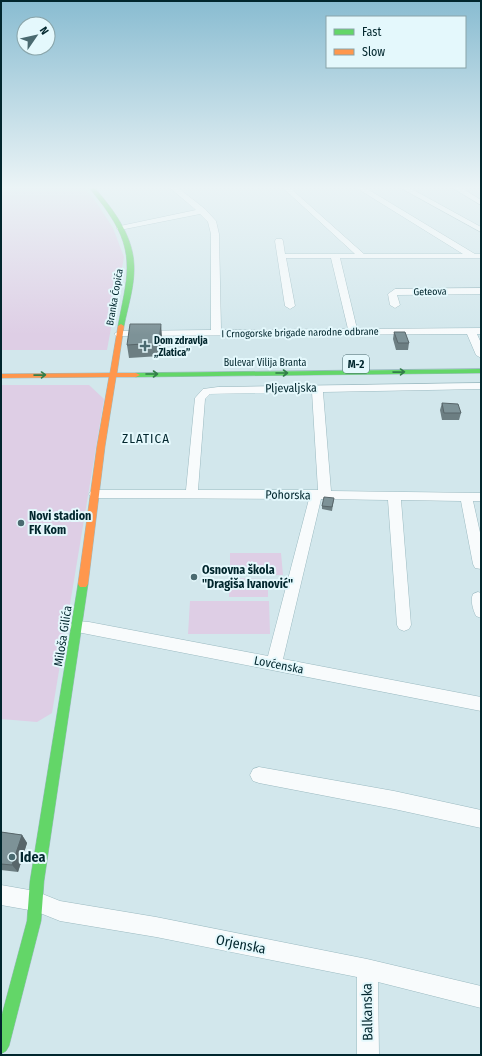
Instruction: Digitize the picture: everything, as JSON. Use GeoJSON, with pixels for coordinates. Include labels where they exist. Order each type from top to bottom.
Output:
{"type":"FeatureCollection","features":[{"type":"Feature","properties":{"kind":"street","name":"Branka Ćopića"},"geometry":{"type":"LineString","coordinates":[[114,370],[131,259],[123,236]]}},
{"type":"Feature","properties":{"kind":"street"},"geometry":{"type":"LineString","coordinates":[[215,236],[216,333]]}},
{"type":"Feature","properties":{"kind":"street"},"geometry":{"type":"LineString","coordinates":[[342,236],[362,256]]}},
{"type":"Feature","properties":{"kind":"street"},"geometry":{"type":"LineString","coordinates":[[443,236],[477,256]]}},
{"type":"Feature","properties":{"kind":"street"},"geometry":{"type":"LineString","coordinates":[[279,241],[290,306]]}},
{"type":"Feature","properties":{"kind":"street"},"geometry":{"type":"LineString","coordinates":[[282,256],[477,256]]}},
{"type":"Feature","properties":{"kind":"street"},"geometry":{"type":"LineString","coordinates":[[335,256],[353,332]]}},
{"type":"Feature","properties":{"kind":"street","name":"Geteova"},"geometry":{"type":"LineString","coordinates":[[395,305],[392,294],[395,292],[481,291]]}},
{"type":"Feature","properties":{"kind":"street"},"geometry":{"type":"LineString","coordinates":[[471,331],[481,355]]}},
{"type":"Feature","properties":{"kind":"street","name":"I Crnogorske brigade narodne odbrane"},"geometry":{"type":"LineString","coordinates":[[119,334],[481,331]]}},
{"type":"Feature","properties":{"kind":"street","name":"Bulevar Vilija Branta"},"geometry":{"type":"LineString","coordinates":[[1,376],[114,370],[481,362]]}},
{"type":"Feature","properties":{"kind":"street","name":"Bulevar Vilija Branta"},"geometry":{"type":"LineString","coordinates":[[1,367],[114,370],[481,371]]}},
{"type":"Feature","properties":{"kind":"street","name":"Miloša Gilića"},"geometry":{"type":"LineString","coordinates":[[1,1046],[34,921],[35,901],[77,627],[114,370]]}},
{"type":"Feature","properties":{"kind":"street","name":"Pljevaljska"},"geometry":{"type":"LineString","coordinates":[[192,494],[200,398],[203,393],[218,390],[481,386]]}},
{"type":"Feature","properties":{"kind":"street"},"geometry":{"type":"LineString","coordinates":[[274,664],[320,496],[317,388]]}},
{"type":"Feature","properties":{"kind":"street","name":"Pohorska"},"geometry":{"type":"LineString","coordinates":[[95,494],[481,498]]}},
{"type":"Feature","properties":{"kind":"street"},"geometry":{"type":"LineString","coordinates":[[394,496],[404,625]]}},
{"type":"Feature","properties":{"kind":"street"},"geometry":{"type":"LineString","coordinates":[[466,498],[480,564]]}},
{"type":"Feature","properties":{"kind":"street"},"geometry":{"type":"LineString","coordinates":[[478,598],[481,612]]}},
{"type":"Feature","properties":{"kind":"street","name":"Lovćenska"},"geometry":{"type":"LineString","coordinates":[[77,627],[89,628],[481,704]]}},
{"type":"Feature","properties":{"kind":"street"},"geometry":{"type":"LineString","coordinates":[[259,775],[394,800],[481,819]]}},
{"type":"Feature","properties":{"kind":"street","name":"Orjenska"},"geometry":{"type":"LineString","coordinates":[[1,895],[35,901],[60,911],[156,927],[366,969],[481,998]]}},
{"type":"Feature","properties":{"kind":"street","name":"Balkanska"},"geometry":{"type":"LineString","coordinates":[[366,969],[368,1055]]}},
{"type":"Feature","properties":{"kind":"shaded area"},"geometry":{"type":"Polygon","coordinates":[[[1,236],[116,236],[124,257],[107,350],[1,350],[1,236]]]}},
{"type":"Feature","properties":{"kind":"shaded area"},"geometry":{"type":"Polygon","coordinates":[[[1,385],[89,385],[104,399],[52,713],[37,722],[1,719],[1,385]]]}},
{"type":"Feature","properties":{"kind":"shaded area"},"geometry":{"type":"Polygon","coordinates":[[[230,553],[281,553],[283,575],[230,575],[230,553]]]}},
{"type":"Feature","properties":{"kind":"shaded area"},"geometry":{"type":"Polygon","coordinates":[[[229,578],[268,579],[268,597],[229,597],[229,578]]]}},
{"type":"Feature","properties":{"kind":"shaded area"},"geometry":{"type":"Polygon","coordinates":[[[190,601],[269,601],[270,634],[188,634],[190,601]]]}},
{"type":"Feature","properties":{"kind":"building"},"geometry":{"type":"Polygon","coordinates":[[[130,324],[161,324],[159,343],[127,345],[130,324]]]}},
{"type":"Feature","properties":{"kind":"building"},"geometry":{"type":"Polygon","coordinates":[[[394,332],[405,332],[409,343],[398,343],[394,332]]]}},
{"type":"Feature","properties":{"kind":"building"},"geometry":{"type":"Polygon","coordinates":[[[442,403],[458,404],[461,413],[444,413],[442,403]]]}},
{"type":"Feature","properties":{"kind":"building"},"geometry":{"type":"Polygon","coordinates":[[[324,497],[334,498],[332,507],[322,506],[324,497]]]}},
{"type":"Feature","properties":{"kind":"building"},"geometry":{"type":"Polygon","coordinates":[[[1,832],[22,835],[12,865],[1,864],[1,832]]]}},
{"type":"Feature","properties":{"kind":"traffic: fast"},"geometry":{"type":"LineString","coordinates":[[121,326],[130,279],[131,265],[130,254],[124,236]]}},
{"type":"Feature","properties":{"kind":"traffic: fast"},"geometry":{"type":"LineString","coordinates":[[136,375],[481,371]]}},
{"type":"Feature","properties":{"kind":"traffic: fast"},"geometry":{"type":"LineString","coordinates":[[1,1046],[34,921],[37,881],[83,584]]}},
{"type":"Feature","properties":{"kind":"traffic: slow"},"geometry":{"type":"LineString","coordinates":[[83,584],[101,446],[121,326]]}},
{"type":"Feature","properties":{"kind":"traffic: slow"},"geometry":{"type":"LineString","coordinates":[[1,376],[136,375]]}},
{"type":"Feature","properties":{"kind":"place","name":"Dom zdravlja „Zlatica”"},"geometry":{"type":"Point","coordinates":[145,346]}},
{"type":"Feature","properties":{"kind":"place","name":"Novi stadion FK Kom"},"geometry":{"type":"Point","coordinates":[21,523]}},
{"type":"Feature","properties":{"kind":"place","name":"Osnovna škola \"Dragiša Ivanović\""},"geometry":{"type":"Point","coordinates":[194,577]}},
{"type":"Feature","properties":{"kind":"place","name":"Idea"},"geometry":{"type":"Point","coordinates":[12,857]}},
{"type":"Feature","properties":{"kind":"district","name":"ZLATICA"},"geometry":{"type":"Point","coordinates":[146,438]}}]}
